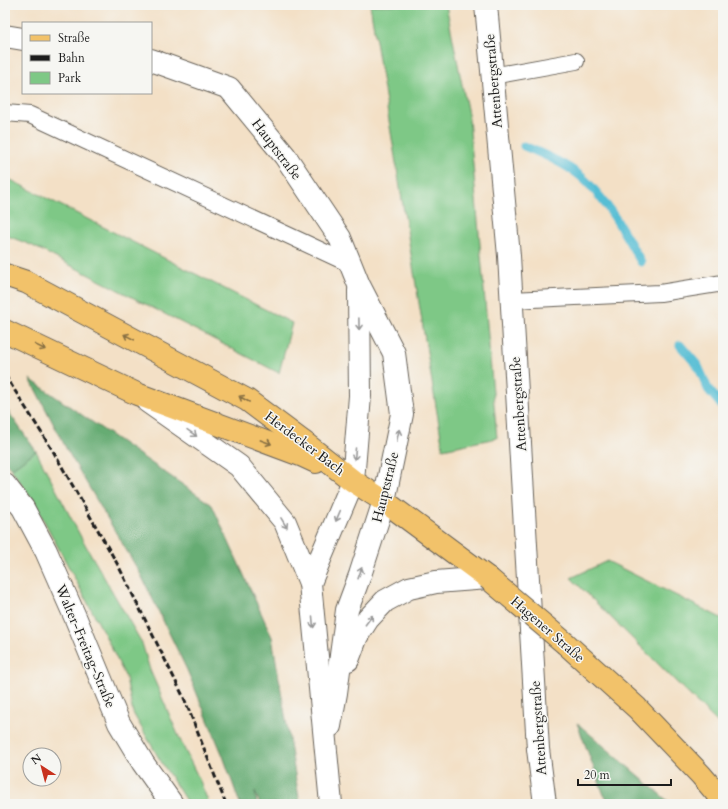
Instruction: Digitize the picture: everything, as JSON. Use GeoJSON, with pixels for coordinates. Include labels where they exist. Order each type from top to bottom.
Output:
{"type":"FeatureCollection","features":[{"type":"Feature","properties":{"kind":"main road","name":"Herdecker Bach"},"geometry":{"type":"LineString","coordinates":[[5,275],[26,282],[248,400],[353,480]]}},
{"type":"Feature","properties":{"kind":"main road","name":"Herdecker Bach"},"geometry":{"type":"LineString","coordinates":[[5,331],[137,394],[303,456],[353,480]]}},
{"type":"Feature","properties":{"kind":"main road","name":"Hagener Straße"},"geometry":{"type":"LineString","coordinates":[[353,480],[384,501],[488,578],[566,644],[637,708],[701,775],[723,801]]}},
{"type":"Feature","properties":{"kind":"street","name":"Attenbergstraße"},"geometry":{"type":"LineString","coordinates":[[486,5],[512,300],[538,749],[545,804]]}},
{"type":"Feature","properties":{"kind":"street"},"geometry":{"type":"LineString","coordinates":[[5,36],[22,39]]}},
{"type":"Feature","properties":{"kind":"street","name":"Hauptstraße"},"geometry":{"type":"LineString","coordinates":[[152,60],[229,88],[285,156],[340,238],[359,285],[394,353],[402,414],[384,501],[347,610],[336,693],[325,748]]}},
{"type":"Feature","properties":{"kind":"street","name":"Hauptstraße"},"geometry":{"type":"LineString","coordinates":[[310,583],[353,480],[360,396],[359,285]]}},
{"type":"Feature","properties":{"kind":"street","name":"Hauptstraße"},"geometry":{"type":"LineString","coordinates":[[137,394],[239,466],[285,522],[310,583],[331,804]]}},
{"type":"Feature","properties":{"kind":"street","name":"Walter-Freitag-Straße"},"geometry":{"type":"LineString","coordinates":[[5,485],[23,508],[46,551],[119,723],[143,763],[172,804]]}},
{"type":"Feature","properties":{"kind":"street","name":"Hauptstraße"},"geometry":{"type":"LineString","coordinates":[[336,693],[357,636],[368,619],[385,601],[409,588],[436,582],[488,578]]}},
{"type":"Feature","properties":{"kind":"lane"},"geometry":{"type":"LineString","coordinates":[[492,76],[576,61]]}},
{"type":"Feature","properties":{"kind":"lane"},"geometry":{"type":"LineString","coordinates":[[5,113],[30,115],[352,265]]}},
{"type":"Feature","properties":{"kind":"lane"},"geometry":{"type":"LineString","coordinates":[[512,300],[660,293],[723,283]]}},
{"type":"Feature","properties":{"kind":"green space"},"geometry":{"type":"Polygon","coordinates":[[[370,5],[446,5],[469,119],[497,438],[443,449],[370,5]]]}},
{"type":"Feature","properties":{"kind":"green space"},"geometry":{"type":"Polygon","coordinates":[[[5,177],[292,323],[279,373],[31,245],[5,235],[5,177]]]}},
{"type":"Feature","properties":{"kind":"green space"},"geometry":{"type":"Polygon","coordinates":[[[30,379],[212,505],[272,637],[300,804],[260,804],[255,792],[257,804],[240,804],[223,756],[187,670],[141,575],[67,450],[30,379]]]}},
{"type":"Feature","properties":{"kind":"green space"},"geometry":{"type":"Polygon","coordinates":[[[5,407],[36,451],[11,469],[5,462],[5,407]]]}},
{"type":"Feature","properties":{"kind":"green space"},"geometry":{"type":"Polygon","coordinates":[[[36,451],[82,539],[142,643],[150,670],[209,804],[188,804],[160,760],[133,713],[126,678],[107,639],[35,504],[11,469],[36,451]]]}},
{"type":"Feature","properties":{"kind":"green space"},"geometry":{"type":"Polygon","coordinates":[[[607,561],[723,619],[723,728],[571,578],[607,561]]]}},
{"type":"Feature","properties":{"kind":"green space"},"geometry":{"type":"Polygon","coordinates":[[[577,723],[671,804],[611,804],[604,795],[577,723]]]}},
{"type":"Feature","properties":{"kind":"waterway","name":"Herdecker Bach"},"geometry":{"type":"LineString","coordinates":[[524,146],[565,165],[580,175],[602,199],[623,230],[641,262]]}},
{"type":"Feature","properties":{"kind":"waterway","name":"Herdecker Bach"},"geometry":{"type":"LineString","coordinates":[[680,345],[698,366],[708,389],[723,407]]}},
{"type":"Feature","properties":{"kind":"railway"},"geometry":{"type":"LineString","coordinates":[[5,375],[53,451],[119,567],[184,698],[226,804]]}}]}
